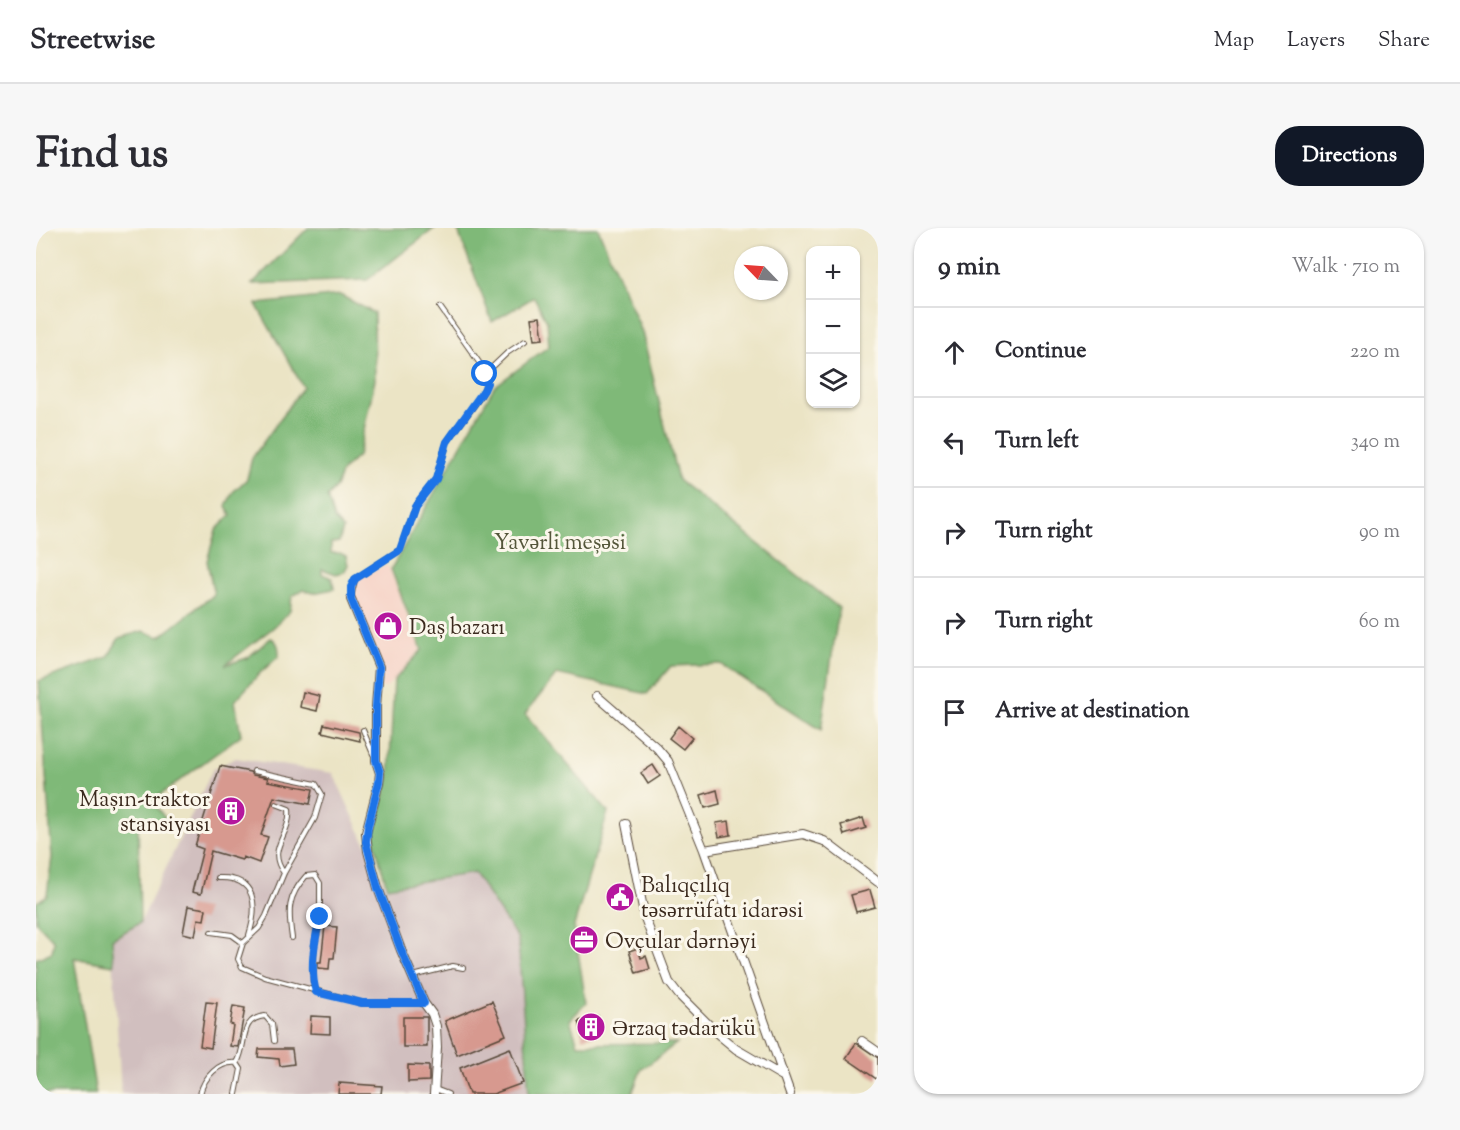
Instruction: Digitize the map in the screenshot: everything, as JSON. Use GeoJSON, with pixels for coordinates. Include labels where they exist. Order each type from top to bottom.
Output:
{"type":"FeatureCollection","features":[{"type":"Feature","properties":{"kind":"street"},"geometry":{"type":"LineString","coordinates":[[351,599],[379,667],[376,760],[380,773],[366,842],[378,888],[412,976],[436,1026],[434,1092]]}},
{"type":"Feature","properties":{"kind":"street"},"geometry":{"type":"LineString","coordinates":[[597,696],[657,748],[668,761],[704,850],[790,1094]]}},
{"type":"Feature","properties":{"kind":"street"},"geometry":{"type":"LineString","coordinates":[[626,824],[645,918],[669,982],[719,1035],[736,1049],[784,1077]]}},
{"type":"Feature","properties":{"kind":"street"},"geometry":{"type":"LineString","coordinates":[[704,850],[803,834],[824,841],[878,882]]}},
{"type":"Feature","properties":{"kind":"street"},"geometry":{"type":"LineString","coordinates":[[861,1041],[878,1052]]}},
{"type":"Feature","properties":{"kind":"lane"},"geometry":{"type":"LineString","coordinates":[[351,599],[351,587],[355,579],[397,553],[402,547],[415,506],[436,479],[447,442],[487,383],[485,374],[440,307]]}},
{"type":"Feature","properties":{"kind":"lane"},"geometry":{"type":"LineString","coordinates":[[485,374],[507,353],[525,341]]}},
{"type":"Feature","properties":{"kind":"lane"},"geometry":{"type":"LineString","coordinates":[[363,730],[376,760]]}},
{"type":"Feature","properties":{"kind":"lane"},"geometry":{"type":"LineString","coordinates":[[254,771],[316,784],[322,794],[315,818],[284,873],[266,916],[259,928],[243,943],[238,959],[242,967],[316,992],[362,1003],[424,1003]]}},
{"type":"Feature","properties":{"kind":"lane"},"geometry":{"type":"LineString","coordinates":[[276,804],[289,809],[290,812],[288,826],[276,852],[277,860],[284,873]]}},
{"type":"Feature","properties":{"kind":"lane"},"geometry":{"type":"LineString","coordinates":[[292,938],[289,906],[294,892],[306,876],[315,875],[320,883],[320,917],[314,948],[313,981],[316,992]]}},
{"type":"Feature","properties":{"kind":"lane"},"geometry":{"type":"LineString","coordinates":[[218,878],[230,877],[248,888],[254,909],[248,936]]}},
{"type":"Feature","properties":{"kind":"lane"},"geometry":{"type":"LineString","coordinates":[[211,932],[232,935],[243,943]]}},
{"type":"Feature","properties":{"kind":"lane"},"geometry":{"type":"LineString","coordinates":[[412,976],[453,966],[463,968]]}},
{"type":"Feature","properties":{"kind":"lane"},"geometry":{"type":"LineString","coordinates":[[237,1063],[242,1053],[246,1029],[250,1020],[255,1017],[265,1016],[272,1024],[274,1041]]}},
{"type":"Feature","properties":{"kind":"lane"},"geometry":{"type":"LineString","coordinates":[[200,1094],[201,1086],[223,1063],[237,1063]]}},
{"type":"Feature","properties":{"kind":"lane"},"geometry":{"type":"LineString","coordinates":[[236,1094],[241,1069],[237,1063]]}},
{"type":"Feature","properties":{"kind":"lane"},"geometry":{"type":"LineString","coordinates":[[434,1092],[448,1094]]}},
{"type":"Feature","properties":{"kind":"shaded area","name":"Daş bazarı"},"geometry":{"type":"Polygon","coordinates":[[[386,565],[420,650],[386,688],[381,688],[382,665],[354,601],[357,579],[386,565]]]}},
{"type":"Feature","properties":{"kind":"shaded area"},"geometry":{"type":"Polygon","coordinates":[[[236,758],[333,773],[386,887],[474,873],[518,939],[529,1094],[121,1094],[112,939],[140,923],[213,769],[236,758]]]}},
{"type":"Feature","properties":{"kind":"green space"},"geometry":{"type":"Polygon","coordinates":[[[308,228],[435,228],[367,280],[252,284],[308,228]]]}},
{"type":"Feature","properties":{"kind":"green space","name":"Yavərli meşəsi"},"geometry":{"type":"Polygon","coordinates":[[[457,228],[598,228],[642,332],[678,480],[839,608],[821,730],[721,664],[671,666],[647,694],[557,674],[525,714],[608,812],[574,926],[586,1003],[570,1020],[578,1044],[677,1043],[641,1070],[632,1094],[529,1094],[518,939],[474,873],[387,887],[373,837],[389,778],[394,680],[422,650],[391,569],[494,387],[549,346],[547,321],[534,297],[492,322],[457,228]]]}},
{"type":"Feature","properties":{"kind":"green space"},"geometry":{"type":"Polygon","coordinates":[[[340,295],[374,313],[375,380],[358,456],[342,471],[336,487],[327,497],[334,519],[343,529],[339,542],[331,543],[331,553],[346,556],[348,565],[344,572],[336,574],[322,569],[322,574],[332,578],[334,589],[313,593],[304,590],[292,596],[290,611],[274,627],[225,665],[247,658],[271,638],[278,646],[279,656],[235,701],[241,735],[152,801],[171,826],[138,819],[140,923],[112,939],[114,965],[74,958],[96,1094],[36,1094],[36,959],[52,952],[54,941],[36,922],[36,903],[47,895],[52,857],[39,681],[108,657],[119,638],[143,631],[159,637],[214,595],[207,561],[216,530],[231,515],[226,506],[233,492],[247,479],[252,458],[303,387],[256,304],[340,295]]]}},
{"type":"Feature","properties":{"kind":"building"},"geometry":{"type":"Polygon","coordinates":[[[540,317],[543,339],[534,340],[531,318],[540,317]]]}},
{"type":"Feature","properties":{"kind":"building"},"geometry":{"type":"Polygon","coordinates":[[[303,692],[320,696],[317,711],[300,707],[303,692]]]}},
{"type":"Feature","properties":{"kind":"building"},"geometry":{"type":"Polygon","coordinates":[[[324,724],[359,732],[360,741],[322,732],[324,724]]]}},
{"type":"Feature","properties":{"kind":"building"},"geometry":{"type":"Polygon","coordinates":[[[678,726],[692,738],[683,749],[669,738],[678,726]]]}},
{"type":"Feature","properties":{"kind":"building"},"geometry":{"type":"Polygon","coordinates":[[[653,765],[660,776],[648,784],[641,773],[653,765]]]}},
{"type":"Feature","properties":{"kind":"building","name":"Maşın-traktor stansiyası"},"geometry":{"type":"Polygon","coordinates":[[[220,766],[250,772],[253,775],[268,778],[267,781],[313,789],[310,804],[274,797],[261,835],[268,837],[259,863],[243,857],[242,860],[211,851],[201,894],[192,892],[203,849],[195,846],[220,766]]]}},
{"type":"Feature","properties":{"kind":"building"},"geometry":{"type":"Polygon","coordinates":[[[717,790],[720,804],[705,808],[701,795],[717,790]]]}},
{"type":"Feature","properties":{"kind":"building"},"geometry":{"type":"Polygon","coordinates":[[[863,818],[866,828],[844,835],[841,825],[863,818]]]}},
{"type":"Feature","properties":{"kind":"building"},"geometry":{"type":"Polygon","coordinates":[[[729,821],[731,835],[719,837],[716,823],[729,821]]]}},
{"type":"Feature","properties":{"kind":"building","name":"Balıqçılıq təsərrüfatı idarəsi"},"geometry":{"type":"Polygon","coordinates":[[[627,890],[628,895],[626,898],[628,903],[622,905],[620,901],[615,903],[612,892],[627,890]]]}},
{"type":"Feature","properties":{"kind":"building"},"geometry":{"type":"Polygon","coordinates":[[[870,890],[875,907],[856,912],[851,895],[870,890]]]}},
{"type":"Feature","properties":{"kind":"building"},"geometry":{"type":"Polygon","coordinates":[[[188,906],[206,909],[204,920],[198,919],[195,936],[183,933],[188,906]]]}},
{"type":"Feature","properties":{"kind":"building"},"geometry":{"type":"Polygon","coordinates":[[[325,926],[337,927],[334,958],[330,958],[329,969],[318,968],[318,962],[321,962],[325,926]]]}},
{"type":"Feature","properties":{"kind":"building"},"geometry":{"type":"Polygon","coordinates":[[[638,948],[641,958],[646,956],[650,969],[636,973],[629,951],[638,948]]]}},
{"type":"Feature","properties":{"kind":"building"},"geometry":{"type":"Polygon","coordinates":[[[492,1001],[506,1035],[457,1055],[445,1021],[492,1001]]]}},
{"type":"Feature","properties":{"kind":"building"},"geometry":{"type":"Polygon","coordinates":[[[206,1002],[217,1003],[211,1048],[200,1046],[206,1002]]]}},
{"type":"Feature","properties":{"kind":"building"},"geometry":{"type":"Polygon","coordinates":[[[233,1006],[245,1008],[238,1047],[230,1046],[233,1006]]]}},
{"type":"Feature","properties":{"kind":"building"},"geometry":{"type":"Polygon","coordinates":[[[311,1016],[330,1017],[330,1034],[310,1033],[311,1016]]]}},
{"type":"Feature","properties":{"kind":"building","name":"Ərzaq tədarükü"},"geometry":{"type":"Polygon","coordinates":[[[598,1016],[602,1033],[583,1038],[579,1021],[598,1016]]]}},
{"type":"Feature","properties":{"kind":"building"},"geometry":{"type":"Polygon","coordinates":[[[403,1017],[427,1017],[427,1047],[403,1047],[403,1017]]]}},
{"type":"Feature","properties":{"kind":"building"},"geometry":{"type":"Polygon","coordinates":[[[856,1043],[878,1058],[878,1080],[846,1058],[856,1043]]]}},
{"type":"Feature","properties":{"kind":"building"},"geometry":{"type":"Polygon","coordinates":[[[510,1048],[523,1083],[493,1094],[469,1094],[460,1068],[510,1048]]]}},
{"type":"Feature","properties":{"kind":"building"},"geometry":{"type":"Polygon","coordinates":[[[259,1049],[292,1049],[294,1064],[280,1066],[279,1059],[258,1057],[259,1049]]]}},
{"type":"Feature","properties":{"kind":"building"},"geometry":{"type":"Polygon","coordinates":[[[408,1065],[429,1066],[429,1081],[408,1082],[408,1065]]]}},
{"type":"Feature","properties":{"kind":"building"},"geometry":{"type":"Polygon","coordinates":[[[339,1083],[382,1086],[381,1094],[338,1094],[339,1083]]]}},
{"type":"Feature","properties":{"kind":"place","name":"Daş bazarı"},"geometry":{"type":"Point","coordinates":[388,626]}},
{"type":"Feature","properties":{"kind":"place","name":"Maşın-traktor stansiyası"},"geometry":{"type":"Point","coordinates":[231,811]}},
{"type":"Feature","properties":{"kind":"place","name":"Balıqçılıq təsərrüfatı idarəsi"},"geometry":{"type":"Point","coordinates":[620,897]}},
{"type":"Feature","properties":{"kind":"place","name":"Ovçular dərnəyi"},"geometry":{"type":"Point","coordinates":[584,940]}},
{"type":"Feature","properties":{"kind":"place","name":"Ərzaq tədarükü"},"geometry":{"type":"Point","coordinates":[591,1027]}},
{"type":"Feature","properties":{"kind":"route"},"geometry":{"type":"LineString","coordinates":[[320,917],[314,948],[313,981],[316,992],[362,1003],[424,1003],[378,888],[366,842],[380,773],[376,760],[376,707],[380,675],[377,660],[350,594],[352,582],[355,579],[400,550],[415,506],[436,479],[447,442],[484,390],[487,383],[485,374]]}}]}
